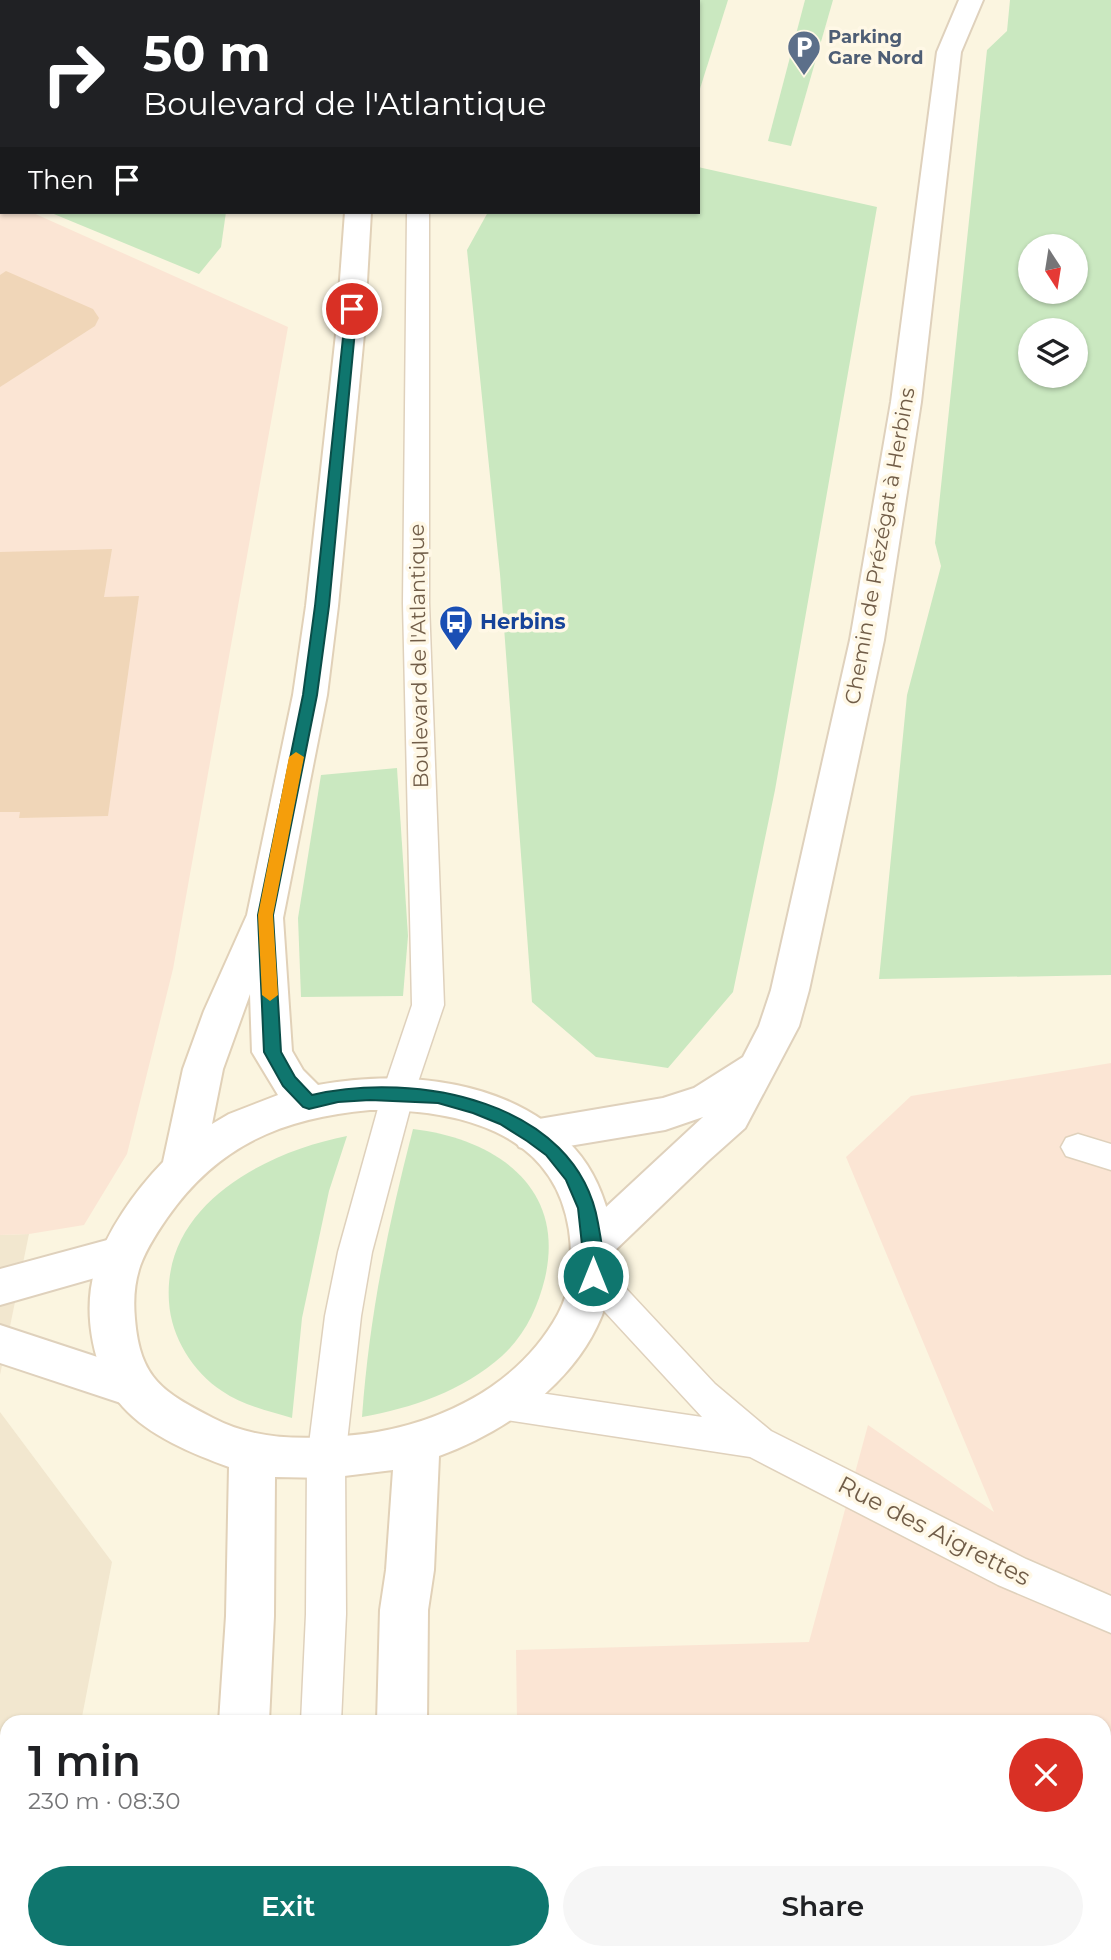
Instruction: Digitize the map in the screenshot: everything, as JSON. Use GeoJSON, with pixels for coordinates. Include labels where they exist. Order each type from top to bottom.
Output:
{"type":"FeatureCollection","features":[{"type":"Feature","properties":{"kind":"main road","name":"Chemin de Prézégat à Herbins"},"geometry":{"type":"LineString","coordinates":[[593,1261],[693,1149],[731,1117],[779,1026],[790,990],[867,640],[906,402],[949,52],[966,9]]}},
{"type":"Feature","properties":{"kind":"main road"},"geometry":{"type":"LineString","coordinates":[[183,1167],[204,1069],[223,1011],[266,915],[310,695],[322,606],[350,334],[358,214]]}},
{"type":"Feature","properties":{"kind":"main road"},"geometry":{"type":"LineString","coordinates":[[266,915],[272,1052],[289,1082],[309,1102]]}},
{"type":"Feature","properties":{"kind":"main road"},"geometry":{"type":"LineString","coordinates":[[533,1136],[665,1115],[708,1098],[759,1066]]}},
{"type":"Feature","properties":{"kind":"main road"},"geometry":{"type":"LineString","coordinates":[[0,1344],[133,1388],[160,1412],[204,1436],[252,1454],[326,1460],[383,1453],[460,1428],[506,1404],[547,1365],[570,1335],[583,1310],[593,1261],[587,1208],[573,1177],[552,1150],[506,1120],[477,1107],[438,1097],[398,1094],[338,1096],[273,1112],[238,1126],[183,1167],[157,1196],[122,1254],[114,1276],[113,1315],[117,1348],[133,1388]]}},
{"type":"Feature","properties":{"kind":"main road"},"geometry":{"type":"LineString","coordinates":[[0,1287],[122,1254]]}},
{"type":"Feature","properties":{"kind":"main road"},"geometry":{"type":"LineString","coordinates":[[402,1715],[404,1610],[410,1570],[416,1444]]}},
{"type":"Feature","properties":{"kind":"main road"},"geometry":{"type":"LineString","coordinates":[[244,1715],[250,1605],[252,1454]]}},
{"type":"Feature","properties":{"kind":"lane","name":"Boulevard de l'Atlantique"},"geometry":{"type":"LineString","coordinates":[[321,1715],[326,1614],[326,1460],[343,1316],[355,1252],[398,1094],[428,1005],[416,603],[418,214]]}},
{"type":"Feature","properties":{"kind":"lane"},"geometry":{"type":"LineString","coordinates":[[1078,1147],[1111,1157]]}},
{"type":"Feature","properties":{"kind":"lane","name":"Rue des Aigrettes"},"geometry":{"type":"LineString","coordinates":[[593,1261],[702,1395],[758,1443],[1012,1572],[1111,1615]]}},
{"type":"Feature","properties":{"kind":"lane","name":"Rue des Aigrettes"},"geometry":{"type":"LineString","coordinates":[[506,1404],[758,1443]]}},
{"type":"Feature","properties":{"kind":"shaded area"},"geometry":{"type":"Polygon","coordinates":[[[0,214],[35,214],[288,327],[173,969],[127,1154],[84,1225],[29,1234],[0,1235],[0,214]]]}},
{"type":"Feature","properties":{"kind":"shaded area"},"geometry":{"type":"Polygon","coordinates":[[[1111,1063],[1111,1715],[517,1715],[516,1650],[809,1642],[868,1425],[994,1512],[846,1157],[911,1096],[1111,1063]]]}},
{"type":"Feature","properties":{"kind":"shaded area"},"geometry":{"type":"Polygon","coordinates":[[[29,1234],[0,1375],[0,1235],[29,1234]]]}},
{"type":"Feature","properties":{"kind":"shaded area"},"geometry":{"type":"Polygon","coordinates":[[[0,1412],[112,1562],[82,1715],[0,1715],[0,1412]]]}},
{"type":"Feature","properties":{"kind":"green space"},"geometry":{"type":"Polygon","coordinates":[[[700,0],[728,0],[700,89],[700,0]]]}},
{"type":"Feature","properties":{"kind":"green space"},"geometry":{"type":"Polygon","coordinates":[[[805,0],[833,0],[791,146],[768,141],[805,0]]]}},
{"type":"Feature","properties":{"kind":"green space"},"geometry":{"type":"Polygon","coordinates":[[[1010,0],[1111,0],[1111,975],[879,979],[907,695],[941,566],[935,543],[987,50],[1007,31],[1010,0]]]}},
{"type":"Feature","properties":{"kind":"green space"},"geometry":{"type":"Polygon","coordinates":[[[700,167],[877,207],[775,790],[733,992],[668,1068],[596,1057],[532,1002],[500,574],[467,250],[487,214],[700,214],[700,167]]]}},
{"type":"Feature","properties":{"kind":"green space"},"geometry":{"type":"Polygon","coordinates":[[[54,214],[226,214],[221,247],[199,274],[54,214]]]}},
{"type":"Feature","properties":{"kind":"green space"},"geometry":{"type":"Polygon","coordinates":[[[397,768],[408,936],[403,996],[301,997],[298,918],[321,775],[397,768]]]}},
{"type":"Feature","properties":{"kind":"green space"},"geometry":{"type":"Polygon","coordinates":[[[413,1129],[443,1134],[471,1144],[496,1156],[518,1173],[534,1193],[545,1217],[549,1246],[545,1278],[539,1299],[524,1330],[510,1348],[487,1368],[436,1396],[399,1409],[362,1417],[369,1344],[381,1272],[413,1129]]]}},
{"type":"Feature","properties":{"kind":"green space"},"geometry":{"type":"Polygon","coordinates":[[[347,1136],[329,1191],[302,1318],[292,1418],[230,1396],[211,1383],[193,1364],[179,1341],[171,1315],[171,1268],[182,1237],[201,1211],[225,1189],[253,1170],[284,1155],[347,1136]]]}},
{"type":"Feature","properties":{"kind":"building"},"geometry":{"type":"Polygon","coordinates":[[[6,271],[93,309],[99,318],[95,326],[0,387],[0,275],[6,271]]]}},
{"type":"Feature","properties":{"kind":"building"},"geometry":{"type":"Polygon","coordinates":[[[112,549],[104,597],[139,596],[108,816],[19,818],[20,812],[0,812],[0,552],[112,549]]]}},
{"type":"Feature","properties":{"kind":"slow traffic"},"geometry":{"type":"LineString","coordinates":[[270,995],[266,915],[296,757]]}},
{"type":"Feature","properties":{"kind":"place","name":"Parking Gare Nord"},"geometry":{"type":"Point","coordinates":[804,77]}},
{"type":"Feature","properties":{"kind":"place","name":"Herbins"},"geometry":{"type":"Point","coordinates":[456,652]}},
{"type":"Feature","properties":{"kind":"route"},"geometry":{"type":"LineString","coordinates":[[352,309],[322,606],[310,695],[266,915],[272,1052],[289,1082],[309,1102],[338,1096],[370,1094],[438,1097],[477,1107],[533,1136],[552,1150],[573,1177],[587,1208],[593,1245],[593,1276]]}}]}
